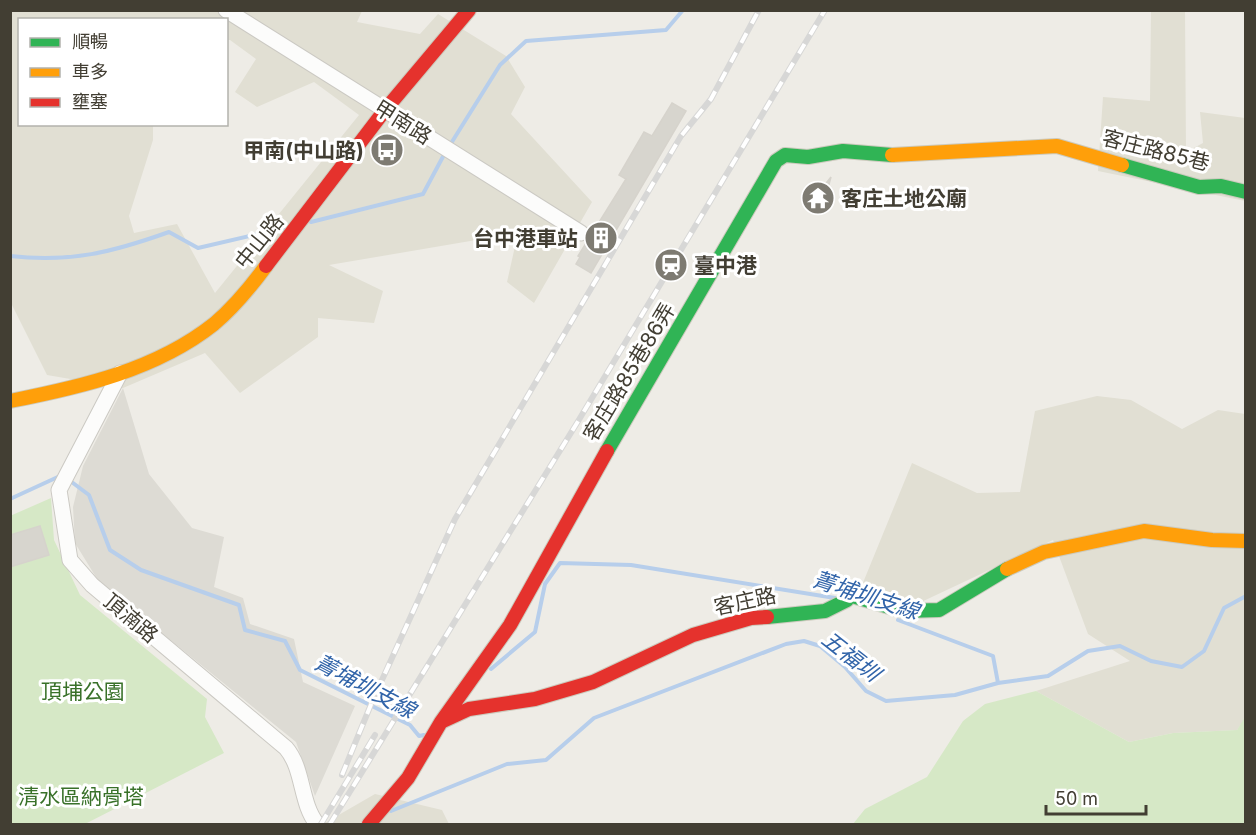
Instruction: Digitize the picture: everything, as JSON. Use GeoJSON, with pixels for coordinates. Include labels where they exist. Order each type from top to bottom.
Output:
{"type":"FeatureCollection","features":[{"type":"Feature","properties":{"kind":"street","name":"甲南路"},"geometry":{"type":"LineString","coordinates":[[226,10],[581,233]]}},
{"type":"Feature","properties":{"kind":"street","name":"中山路"},"geometry":{"type":"LineString","coordinates":[[10,401],[65,390],[120,373],[171,352],[215,323],[258,277],[385,111],[469,10]]}},
{"type":"Feature","properties":{"kind":"street","name":"客庄路85巷"},"geometry":{"type":"LineString","coordinates":[[1057,146],[1199,187],[1221,186],[1245,192]]}},
{"type":"Feature","properties":{"kind":"street","name":"客庄路85巷86弄"},"geometry":{"type":"LineString","coordinates":[[441,722],[510,625],[588,483],[776,161],[784,155],[808,157],[843,151],[899,154],[1057,146]]}},
{"type":"Feature","properties":{"kind":"street","name":"頂湳路"},"geometry":{"type":"LineString","coordinates":[[120,373],[59,490],[70,560],[92,585],[286,748],[293,756],[307,806],[317,825]]}},
{"type":"Feature","properties":{"kind":"street","name":"客庄路"},"geometry":{"type":"LineString","coordinates":[[441,722],[469,709],[535,699],[592,682],[693,635],[751,618],[825,611],[847,600],[849,595],[903,611],[939,610],[1016,563],[1044,552],[1080,543],[1144,531],[1212,540],[1245,541]]}},
{"type":"Feature","properties":{"kind":"street"},"geometry":{"type":"LineString","coordinates":[[369,825],[408,778],[441,722]]}},
{"type":"Feature","properties":{"kind":"shaded area"},"geometry":{"type":"Polygon","coordinates":[[[11,11],[362,11],[357,22],[420,34],[438,14],[506,56],[525,87],[511,114],[592,202],[534,303],[507,282],[518,233],[329,265],[383,291],[374,323],[318,318],[318,337],[240,393],[205,353],[123,388],[47,375],[11,303],[11,11]],[[18,18],[18,126],[153,126],[153,140],[129,216],[134,233],[177,224],[215,293],[359,115],[314,82],[257,107],[235,92],[256,59],[228,40],[228,18],[18,18]]]}},
{"type":"Feature","properties":{"kind":"shaded area"},"geometry":{"type":"Polygon","coordinates":[[[1151,11],[1185,11],[1186,152],[1203,143],[1200,112],[1245,118],[1245,201],[1098,171],[1103,97],[1150,101],[1151,11]]]}},
{"type":"Feature","properties":{"kind":"shaded area"},"geometry":{"type":"Polygon","coordinates":[[[123,388],[149,474],[192,528],[224,537],[214,587],[243,598],[250,624],[294,639],[303,682],[355,706],[315,796],[296,742],[99,582],[75,543],[73,507],[83,466],[123,388]]]}},
{"type":"Feature","properties":{"kind":"shaded area"},"geometry":{"type":"Polygon","coordinates":[[[1097,396],[1131,400],[1182,429],[1218,410],[1245,414],[1246,717],[1237,730],[1173,733],[1129,742],[1036,691],[1130,661],[1088,634],[1053,540],[917,604],[860,590],[912,463],[977,493],[1020,492],[1035,411],[1097,396]]]}},
{"type":"Feature","properties":{"kind":"shaded area"},"geometry":{"type":"Polygon","coordinates":[[[375,794],[442,810],[449,824],[323,824],[375,794]]]}},
{"type":"Feature","properties":{"kind":"green space","name":"頂埔公園"},"geometry":{"type":"Polygon","coordinates":[[[51,498],[54,540],[80,595],[207,699],[205,717],[224,753],[85,824],[11,824],[10,516],[51,498]]]}},
{"type":"Feature","properties":{"kind":"green space"},"geometry":{"type":"Polygon","coordinates":[[[1036,691],[1129,742],[1173,733],[1237,730],[1245,717],[1245,824],[853,824],[865,809],[927,777],[963,721],[985,704],[1036,691]]]}},
{"type":"Feature","properties":{"kind":"building"},"geometry":{"type":"Polygon","coordinates":[[[672,103],[686,111],[591,273],[576,264],[580,257],[578,256],[626,179],[619,175],[644,132],[652,136],[672,103]]]}},
{"type":"Feature","properties":{"kind":"building"},"geometry":{"type":"Polygon","coordinates":[[[831,177],[823,206],[811,202],[831,177]]]}},
{"type":"Feature","properties":{"kind":"building"},"geometry":{"type":"Polygon","coordinates":[[[40,526],[49,555],[10,567],[10,535],[40,526]]]}},
{"type":"Feature","properties":{"kind":"waterway"},"geometry":{"type":"LineString","coordinates":[[450,145],[500,65],[526,41],[666,30],[683,10]]}},
{"type":"Feature","properties":{"kind":"waterway"},"geometry":{"type":"LineString","coordinates":[[311,222],[423,194],[446,151]]}},
{"type":"Feature","properties":{"kind":"waterway"},"geometry":{"type":"LineString","coordinates":[[10,256],[72,257],[110,250],[169,232],[198,248],[284,228]]}},
{"type":"Feature","properties":{"kind":"waterway","name":"菁埔圳支線"},"geometry":{"type":"LineString","coordinates":[[10,499],[60,476]]}},
{"type":"Feature","properties":{"kind":"waterway","name":"菁埔圳支線"},"geometry":{"type":"LineString","coordinates":[[69,480],[89,495],[110,550],[141,570],[239,605],[245,630],[285,641],[300,670],[410,725],[419,736],[424,735]]}},
{"type":"Feature","properties":{"kind":"waterway","name":"菁埔圳支線"},"geometry":{"type":"LineString","coordinates":[[491,669],[535,632],[545,584],[560,563],[631,565],[835,598]]}},
{"type":"Feature","properties":{"kind":"waterway","name":"五福圳"},"geometry":{"type":"LineString","coordinates":[[391,811],[507,764],[546,760],[594,718],[786,644],[804,641],[820,646],[845,667],[866,691],[886,701],[955,695],[998,683],[1048,676],[1088,651],[1120,646],[1151,661],[1182,667],[1204,651],[1224,608],[1246,596]]}},
{"type":"Feature","properties":{"kind":"waterway","name":"菁埔圳支線"},"geometry":{"type":"LineString","coordinates":[[898,620],[993,656],[998,683]]}},
{"type":"Feature","properties":{"kind":"railway"},"geometry":{"type":"LineString","coordinates":[[342,775],[372,702],[455,519],[681,136],[711,99],[759,10]]}},
{"type":"Feature","properties":{"kind":"railway"},"geometry":{"type":"LineString","coordinates":[[330,824],[577,423],[825,10]]}},
{"type":"Feature","properties":{"kind":"railway"},"geometry":{"type":"LineString","coordinates":[[321,824],[375,735]]}},
{"type":"Feature","properties":{"kind":"traffic: fast"},"geometry":{"type":"LineString","coordinates":[[607,451],[776,161],[785,155],[808,157],[843,151],[892,155]]}},
{"type":"Feature","properties":{"kind":"traffic: fast"},"geometry":{"type":"LineString","coordinates":[[1122,165],[1199,187],[1221,186],[1246,192]]}},
{"type":"Feature","properties":{"kind":"traffic: fast"},"geometry":{"type":"LineString","coordinates":[[767,617],[825,611],[847,600],[849,595],[903,611],[939,610],[1007,569]]}},
{"type":"Feature","properties":{"kind":"traffic: slow"},"geometry":{"type":"LineString","coordinates":[[892,155],[1057,146],[1122,165]]}},
{"type":"Feature","properties":{"kind":"traffic: slow"},"geometry":{"type":"LineString","coordinates":[[10,401],[90,383],[143,365],[168,353],[191,340],[221,318],[266,266]]}},
{"type":"Feature","properties":{"kind":"traffic: slow"},"geometry":{"type":"LineString","coordinates":[[1007,569],[1044,552],[1144,531],[1212,540],[1246,541]]}},
{"type":"Feature","properties":{"kind":"traffic: jam"},"geometry":{"type":"LineString","coordinates":[[266,266],[385,110],[469,10]]}},
{"type":"Feature","properties":{"kind":"traffic: jam"},"geometry":{"type":"LineString","coordinates":[[369,824],[408,778],[441,722],[510,625],[607,451]]}},
{"type":"Feature","properties":{"kind":"traffic: jam"},"geometry":{"type":"LineString","coordinates":[[441,722],[469,709],[535,699],[593,682],[693,635],[751,618],[767,617]]}},
{"type":"Feature","properties":{"kind":"place","name":"甲南(中山路)"},"geometry":{"type":"Point","coordinates":[387,150]}},
{"type":"Feature","properties":{"kind":"place","name":"客庄土地公廟"},"geometry":{"type":"Point","coordinates":[818,198]}},
{"type":"Feature","properties":{"kind":"place","name":"台中港車站"},"geometry":{"type":"Point","coordinates":[601,238]}},
{"type":"Feature","properties":{"kind":"place","name":"臺中港"},"geometry":{"type":"Point","coordinates":[671,265]}},
{"type":"Feature","properties":{"kind":"park label","name":"清水區納骨塔"},"geometry":{"type":"Point","coordinates":[81,796]}}]}
